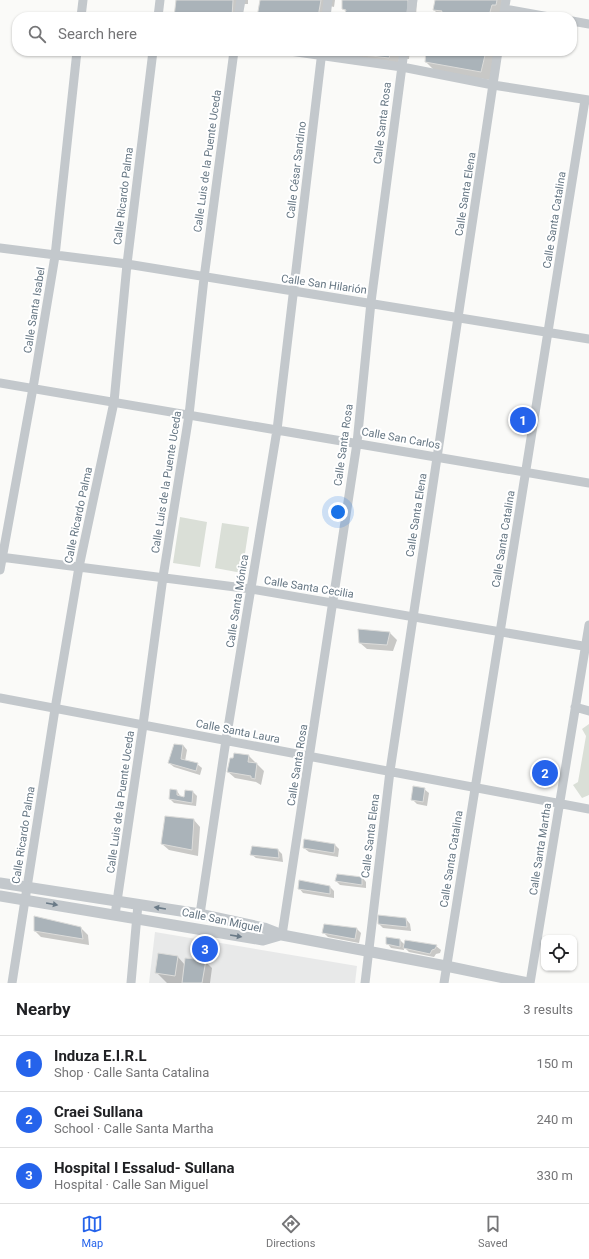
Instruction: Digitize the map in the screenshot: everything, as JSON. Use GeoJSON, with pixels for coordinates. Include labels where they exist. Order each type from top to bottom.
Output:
{"type":"FeatureCollection","features":[{"type":"Feature","properties":{"kind":"street"},"geometry":{"type":"LineString","coordinates":[[82,12],[83,0]]}},
{"type":"Feature","properties":{"kind":"street"},"geometry":{"type":"LineString","coordinates":[[159,12],[160,0]]}},
{"type":"Feature","properties":{"kind":"street"},"geometry":{"type":"LineString","coordinates":[[239,12],[241,0]]}},
{"type":"Feature","properties":{"kind":"street"},"geometry":{"type":"LineString","coordinates":[[327,12],[328,0]]}},
{"type":"Feature","properties":{"kind":"street"},"geometry":{"type":"LineString","coordinates":[[411,12],[413,0]]}},
{"type":"Feature","properties":{"kind":"street"},"geometry":{"type":"LineString","coordinates":[[505,9],[522,12]]}},
{"type":"Feature","properties":{"kind":"street"},"geometry":{"type":"LineString","coordinates":[[577,22],[589,24]]}},
{"type":"Feature","properties":{"kind":"street","name":"Calle Santa Isabel"},"geometry":{"type":"LineString","coordinates":[[0,570],[1,557],[33,388],[55,256],[76,56]]}},
{"type":"Feature","properties":{"kind":"street","name":"Calle Ricardo Palma"},"geometry":{"type":"LineString","coordinates":[[12,983],[79,567],[114,402],[127,264],[152,56]]}},
{"type":"Feature","properties":{"kind":"street","name":"Calle Luis de la Puente Uceda"},"geometry":{"type":"LineString","coordinates":[[115,915],[163,577],[189,415],[204,278],[233,56]]}},
{"type":"Feature","properties":{"kind":"street","name":"Calle César Sandino"},"geometry":{"type":"LineString","coordinates":[[294,292],[322,56]]}},
{"type":"Feature","properties":{"kind":"street"},"geometry":{"type":"LineString","coordinates":[[339,56],[493,85],[587,100]]}},
{"type":"Feature","properties":{"kind":"street","name":"Calle Santa Rosa"},"geometry":{"type":"LineString","coordinates":[[281,935],[310,756],[357,443],[372,302],[403,56]]}},
{"type":"Feature","properties":{"kind":"street","name":"Calle Santa Elena"},"geometry":{"type":"LineString","coordinates":[[365,983],[390,772],[497,56]]}},
{"type":"Feature","properties":{"kind":"street","name":"Calle Santa Catalina"},"geometry":{"type":"LineString","coordinates":[[444,983],[548,331],[587,100]]}},
{"type":"Feature","properties":{"kind":"street","name":"Calle San Hilarión"},"geometry":{"type":"LineString","coordinates":[[0,248],[127,264],[294,292],[372,302],[589,339]]}},
{"type":"Feature","properties":{"kind":"street","name":"Calle Santa Mónica"},"geometry":{"type":"LineString","coordinates":[[200,914],[226,740],[277,430],[294,292]]}},
{"type":"Feature","properties":{"kind":"street","name":"Calle San Carlos"},"geometry":{"type":"LineString","coordinates":[[0,383],[589,483]]}},
{"type":"Feature","properties":{"kind":"street","name":"Calle Santa Cecilia"},"geometry":{"type":"LineString","coordinates":[[1,557],[251,589],[587,646]]}},
{"type":"Feature","properties":{"kind":"street","name":"Calle Santa Martha"},"geometry":{"type":"LineString","coordinates":[[529,983],[575,707],[587,646],[589,625]]}},
{"type":"Feature","properties":{"kind":"street","name":"Calle Santa Laura"},"geometry":{"type":"LineString","coordinates":[[0,698],[589,809]]}},
{"type":"Feature","properties":{"kind":"street"},"geometry":{"type":"LineString","coordinates":[[575,707],[589,711]]}},
{"type":"Feature","properties":{"kind":"street","name":"Calle San Miguel"},"geometry":{"type":"LineString","coordinates":[[0,883],[200,914],[264,928],[281,935]]}},
{"type":"Feature","properties":{"kind":"street","name":"Calle San Miguel"},"geometry":{"type":"LineString","coordinates":[[0,896],[263,940],[281,935]]}},
{"type":"Feature","properties":{"kind":"street"},"geometry":{"type":"LineString","coordinates":[[131,983],[138,904]]}},
{"type":"Feature","properties":{"kind":"street"},"geometry":{"type":"LineString","coordinates":[[281,935],[529,983]]}},
{"type":"Feature","properties":{"kind":"shaded area"},"geometry":{"type":"Polygon","coordinates":[[[180,517],[207,522],[200,567],[173,563],[180,517]]]}},
{"type":"Feature","properties":{"kind":"shaded area"},"geometry":{"type":"Polygon","coordinates":[[[222,523],[249,527],[242,573],[215,568],[222,523]]]}},
{"type":"Feature","properties":{"kind":"shaded area"},"geometry":{"type":"Polygon","coordinates":[[[589,724],[589,795],[582,798],[573,785],[578,782],[586,736],[582,729],[589,724]]]}},
{"type":"Feature","properties":{"kind":"shaded area"},"geometry":{"type":"Polygon","coordinates":[[[155,932],[357,966],[355,983],[149,983],[155,932]]]}},
{"type":"Feature","properties":{"kind":"building"},"geometry":{"type":"Polygon","coordinates":[[[176,0],[233,0],[232,12],[175,12],[176,0]]]}},
{"type":"Feature","properties":{"kind":"building"},"geometry":{"type":"Polygon","coordinates":[[[260,0],[321,0],[319,12],[258,12],[260,0]]]}},
{"type":"Feature","properties":{"kind":"building"},"geometry":{"type":"Polygon","coordinates":[[[342,0],[408,0],[408,12],[345,12],[346,10],[342,9],[342,0]]]}},
{"type":"Feature","properties":{"kind":"building"},"geometry":{"type":"Polygon","coordinates":[[[435,0],[497,0],[496,5],[492,5],[490,12],[442,12],[433,10],[435,0]]]}},
{"type":"Feature","properties":{"kind":"building"},"geometry":{"type":"Polygon","coordinates":[[[371,56],[390,56],[389,58],[371,56]]]}},
{"type":"Feature","properties":{"kind":"building"},"geometry":{"type":"Polygon","coordinates":[[[426,56],[485,56],[481,72],[425,62],[426,56]]]}},
{"type":"Feature","properties":{"kind":"building"},"geometry":{"type":"Polygon","coordinates":[[[358,629],[390,632],[387,645],[359,643],[358,629]]]}},
{"type":"Feature","properties":{"kind":"building"},"geometry":{"type":"Polygon","coordinates":[[[174,744],[183,745],[181,759],[198,763],[196,771],[168,763],[174,744]]]}},
{"type":"Feature","properties":{"kind":"building"},"geometry":{"type":"Polygon","coordinates":[[[234,753],[249,755],[248,762],[257,763],[255,779],[251,778],[251,776],[227,772],[230,758],[233,758],[234,753]]]}},
{"type":"Feature","properties":{"kind":"building"},"geometry":{"type":"Polygon","coordinates":[[[413,786],[425,788],[423,802],[411,800],[413,786]]]}},
{"type":"Feature","properties":{"kind":"building"},"geometry":{"type":"Polygon","coordinates":[[[170,789],[177,790],[177,795],[184,797],[185,790],[193,791],[192,803],[169,799],[170,789]]]}},
{"type":"Feature","properties":{"kind":"building"},"geometry":{"type":"Polygon","coordinates":[[[165,816],[194,819],[192,850],[161,844],[165,816]]]}},
{"type":"Feature","properties":{"kind":"building"},"geometry":{"type":"Polygon","coordinates":[[[304,839],[335,844],[334,853],[303,848],[304,839]]]}},
{"type":"Feature","properties":{"kind":"building"},"geometry":{"type":"Polygon","coordinates":[[[252,846],[278,849],[279,858],[250,855],[252,846]]]}},
{"type":"Feature","properties":{"kind":"building"},"geometry":{"type":"Polygon","coordinates":[[[337,874],[362,877],[362,885],[335,881],[337,874]]]}},
{"type":"Feature","properties":{"kind":"building"},"geometry":{"type":"Polygon","coordinates":[[[299,880],[330,886],[330,894],[298,889],[299,880]]]}},
{"type":"Feature","properties":{"kind":"building"},"geometry":{"type":"Polygon","coordinates":[[[378,915],[406,918],[407,927],[378,924],[378,915]]]}},
{"type":"Feature","properties":{"kind":"building"},"geometry":{"type":"Polygon","coordinates":[[[34,916],[81,927],[83,939],[34,931],[34,916]]]}},
{"type":"Feature","properties":{"kind":"building"},"geometry":{"type":"Polygon","coordinates":[[[324,924],[357,928],[355,939],[322,933],[324,924]]]}},
{"type":"Feature","properties":{"kind":"building"},"geometry":{"type":"Polygon","coordinates":[[[386,937],[400,939],[400,947],[386,944],[386,937]]]}},
{"type":"Feature","properties":{"kind":"building"},"geometry":{"type":"Polygon","coordinates":[[[405,940],[437,945],[430,954],[403,948],[405,940]]]}},
{"type":"Feature","properties":{"kind":"building"},"geometry":{"type":"Polygon","coordinates":[[[158,953],[178,956],[175,976],[155,973],[158,953]]]}},
{"type":"Feature","properties":{"kind":"building"},"geometry":{"type":"Polygon","coordinates":[[[185,958],[206,960],[202,983],[182,983],[185,958]]]}},
{"type":"Feature","properties":{"kind":"place","name":"Induza E.I.R.L"},"geometry":{"type":"Point","coordinates":[523,420]}},
{"type":"Feature","properties":{"kind":"place","name":"Craei Sullana"},"geometry":{"type":"Point","coordinates":[545,773]}},
{"type":"Feature","properties":{"kind":"place","name":"Hospital I Essalud- Sullana"},"geometry":{"type":"Point","coordinates":[205,949]}}]}
